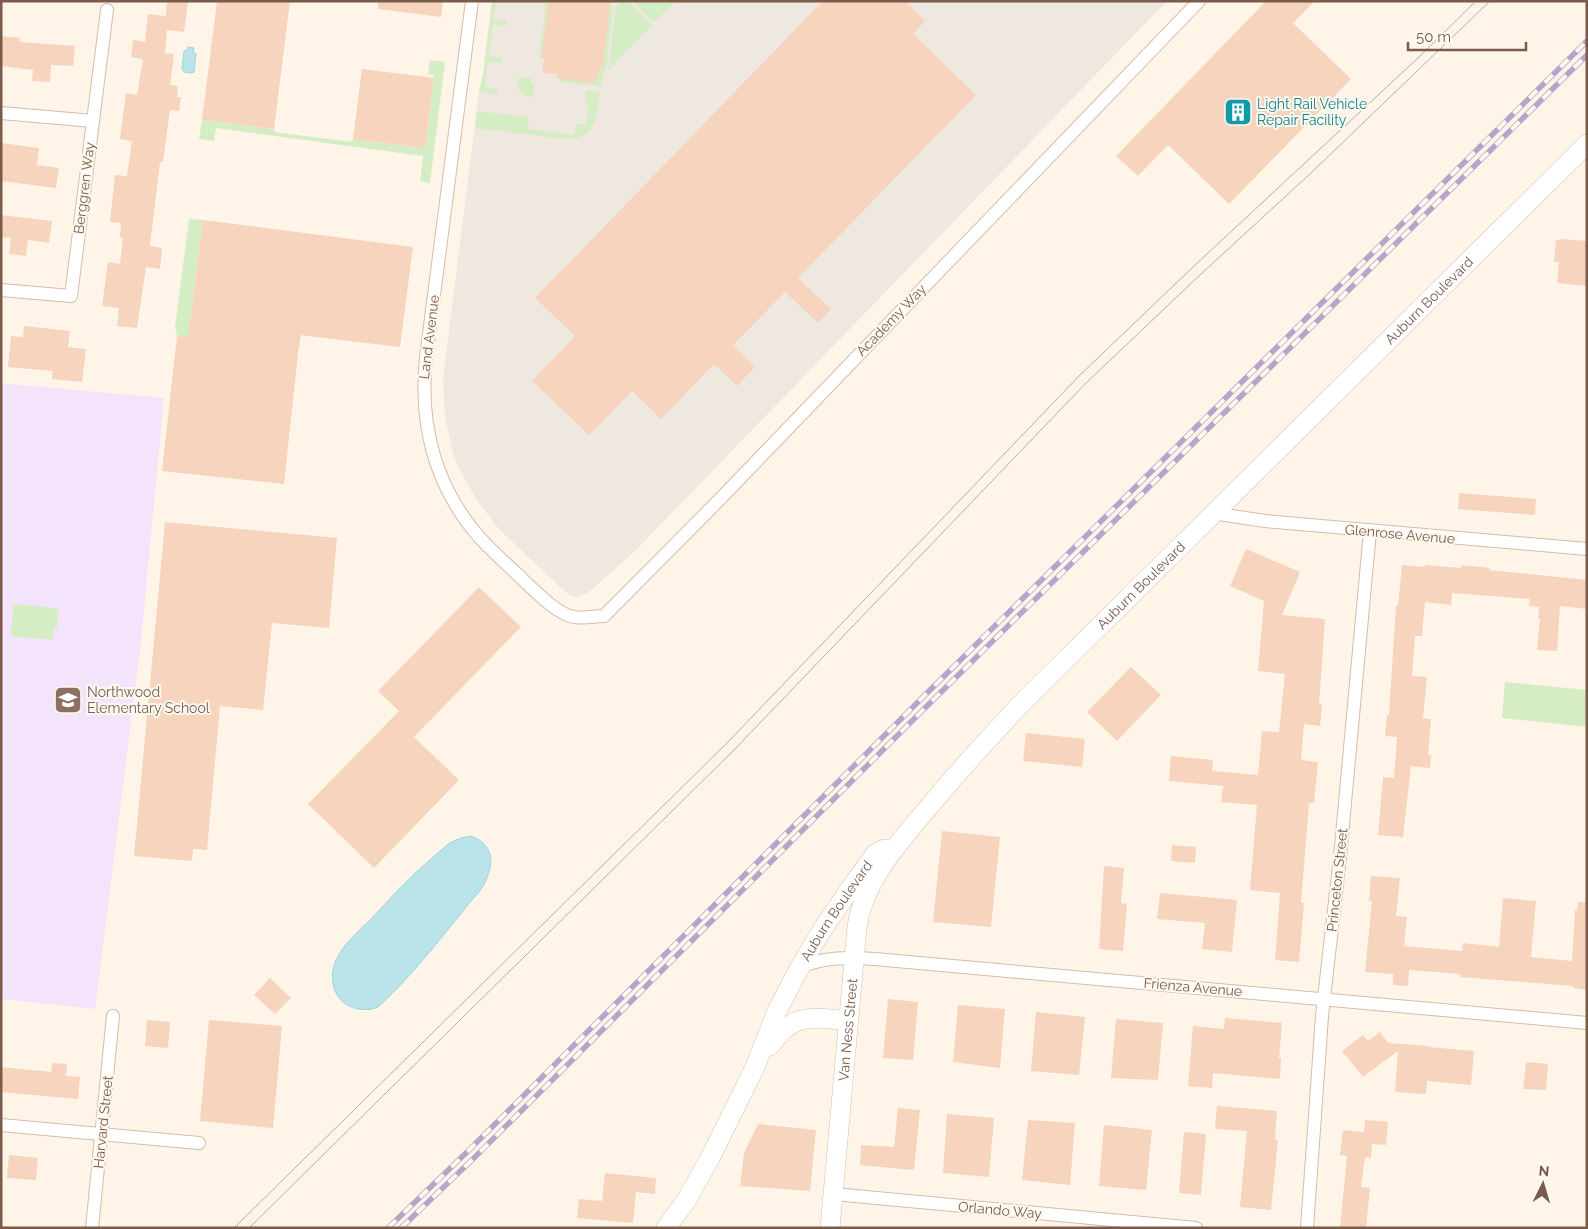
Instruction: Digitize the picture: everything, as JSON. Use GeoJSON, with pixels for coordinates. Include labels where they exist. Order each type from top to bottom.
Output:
{"type":"FeatureCollection","features":[{"type":"Feature","properties":{"kind":"street","name":"Land Avenue"},"geometry":{"type":"LineString","coordinates":[[472,1],[425,365],[423,396],[425,416],[441,478],[452,500],[464,517],[491,549],[538,593],[554,607],[573,617]]}},
{"type":"Feature","properties":{"kind":"street","name":"Academy Way"},"geometry":{"type":"LineString","coordinates":[[573,617],[604,616],[723,496],[1199,1]]}},
{"type":"Feature","properties":{"kind":"street","name":"Berggren Way"},"geometry":{"type":"LineString","coordinates":[[1,290],[71,296],[107,10]]}},
{"type":"Feature","properties":{"kind":"street"},"geometry":{"type":"LineString","coordinates":[[1,113],[93,121]]}},
{"type":"Feature","properties":{"kind":"street","name":"Auburn Boulevard"},"geometry":{"type":"LineString","coordinates":[[666,1228],[686,1201],[699,1178],[755,1067],[778,1011],[800,967],[836,908],[876,853],[900,842],[966,763],[1019,706],[1587,144]]}},
{"type":"Feature","properties":{"kind":"street","name":"Glenrose Avenue"},"geometry":{"type":"LineString","coordinates":[[1213,513],[1265,522],[1587,549]]}},
{"type":"Feature","properties":{"kind":"street","name":"Princeton Street"},"geometry":{"type":"LineString","coordinates":[[1307,1228],[1324,999],[1340,857],[1370,532]]}},
{"type":"Feature","properties":{"kind":"street","name":"Van Ness Street"},"geometry":{"type":"LineString","coordinates":[[830,1228],[858,927],[863,902],[874,879],[900,842]]}},
{"type":"Feature","properties":{"kind":"street","name":"Frienza Avenue"},"geometry":{"type":"LineString","coordinates":[[800,967],[824,959],[855,958],[1587,1023]]}},
{"type":"Feature","properties":{"kind":"street","name":"Harvard Street"},"geometry":{"type":"LineString","coordinates":[[92,1228],[113,1016]]}},
{"type":"Feature","properties":{"kind":"street","name":"Auburn Boulevard"},"geometry":{"type":"LineString","coordinates":[[755,1067],[778,1034],[791,1023],[807,1018],[849,1021]]}},
{"type":"Feature","properties":{"kind":"street"},"geometry":{"type":"LineString","coordinates":[[1,1125],[199,1143]]}},
{"type":"Feature","properties":{"kind":"street","name":"Orlando Way"},"geometry":{"type":"LineString","coordinates":[[834,1194],[1196,1228]]}},
{"type":"Feature","properties":{"kind":"shaded area"},"geometry":{"type":"Polygon","coordinates":[[[492,1],[1167,1],[634,552],[589,592],[578,597],[571,596],[564,591],[499,529],[478,502],[458,467],[445,419],[443,379],[492,1]]]}},
{"type":"Feature","properties":{"kind":"shaded area","name":"Northwood Elementary School"},"geometry":{"type":"Polygon","coordinates":[[[1,383],[164,398],[141,641],[95,1009],[1,999],[1,383]]]}},
{"type":"Feature","properties":{"kind":"green space"},"geometry":{"type":"Polygon","coordinates":[[[492,1],[496,1],[493,19],[505,20],[507,23],[506,26],[493,24],[489,56],[501,58],[502,62],[488,62],[485,87],[497,89],[498,93],[496,94],[479,92],[492,1]]]}},
{"type":"Feature","properties":{"kind":"green space"},"geometry":{"type":"Polygon","coordinates":[[[546,1],[549,1],[541,58],[539,58],[546,1]]]}},
{"type":"Feature","properties":{"kind":"green space"},"geometry":{"type":"Polygon","coordinates":[[[620,1],[628,1],[652,25],[607,72],[616,5],[619,6],[620,1]]]}},
{"type":"Feature","properties":{"kind":"green space"},"geometry":{"type":"Polygon","coordinates":[[[632,1],[676,1],[654,22],[632,1]]]}},
{"type":"Feature","properties":{"kind":"green space"},"geometry":{"type":"Polygon","coordinates":[[[607,4],[613,5],[607,62],[600,87],[557,81],[558,78],[594,83],[595,79],[598,79],[599,66],[603,66],[610,9],[607,8],[607,4]]]}},
{"type":"Feature","properties":{"kind":"green space"},"geometry":{"type":"Polygon","coordinates":[[[430,60],[445,62],[430,183],[420,181],[423,156],[216,128],[214,141],[199,139],[202,120],[274,129],[274,132],[352,142],[353,139],[425,148],[434,78],[433,75],[428,74],[430,60]]]}},
{"type":"Feature","properties":{"kind":"green space"},"geometry":{"type":"Polygon","coordinates":[[[519,77],[531,78],[531,83],[535,83],[532,97],[524,96],[518,88],[519,77]]]}},
{"type":"Feature","properties":{"kind":"green space"},"geometry":{"type":"Polygon","coordinates":[[[586,90],[600,92],[596,118],[589,131],[583,136],[564,139],[475,128],[477,111],[529,117],[528,129],[574,135],[576,124],[586,124],[589,105],[585,102],[586,90]]]}},
{"type":"Feature","properties":{"kind":"green space"},"geometry":{"type":"Polygon","coordinates":[[[189,219],[203,220],[190,321],[301,335],[299,349],[177,336],[175,327],[189,219]]]}},
{"type":"Feature","properties":{"kind":"green space"},"geometry":{"type":"Polygon","coordinates":[[[13,604],[58,608],[57,628],[54,628],[53,640],[11,636],[13,604]]]}},
{"type":"Feature","properties":{"kind":"green space"},"geometry":{"type":"Polygon","coordinates":[[[1505,682],[1587,690],[1587,727],[1502,718],[1505,682]]]}},
{"type":"Feature","properties":{"kind":"water"},"geometry":{"type":"Polygon","coordinates":[[[188,47],[194,48],[193,51],[196,54],[194,72],[191,73],[184,72],[182,69],[184,51],[188,50],[188,47]]]}},
{"type":"Feature","properties":{"kind":"water"},"geometry":{"type":"Polygon","coordinates":[[[471,836],[483,843],[491,859],[489,873],[479,892],[412,973],[378,1007],[360,1009],[343,1002],[336,992],[333,973],[336,960],[343,948],[402,886],[432,858],[450,843],[460,838],[471,836]]]}},
{"type":"Feature","properties":{"kind":"building"},"geometry":{"type":"Polygon","coordinates":[[[167,1],[188,1],[184,32],[167,30],[165,53],[174,54],[170,85],[178,86],[177,97],[181,97],[179,111],[170,110],[163,162],[160,162],[150,246],[162,248],[160,269],[146,267],[137,328],[117,326],[119,308],[102,306],[108,262],[120,264],[123,238],[120,237],[121,223],[110,222],[115,175],[127,176],[132,141],[120,139],[126,93],[137,95],[143,59],[131,57],[133,40],[145,42],[148,14],[166,16],[167,1]]]}},
{"type":"Feature","properties":{"kind":"building"},"geometry":{"type":"Polygon","coordinates":[[[217,1],[290,1],[274,129],[202,120],[217,1]]]}},
{"type":"Feature","properties":{"kind":"building"},"geometry":{"type":"Polygon","coordinates":[[[378,1],[443,1],[441,17],[378,9],[378,1]]]}},
{"type":"Feature","properties":{"kind":"building"},"geometry":{"type":"Polygon","coordinates":[[[549,1],[611,1],[603,66],[600,66],[598,79],[595,79],[594,83],[556,78],[557,74],[542,73],[544,59],[541,58],[549,1]]]}},
{"type":"Feature","properties":{"kind":"building"},"geometry":{"type":"Polygon","coordinates":[[[823,1],[905,1],[925,21],[913,34],[976,95],[798,278],[831,309],[818,323],[785,292],[733,345],[755,367],[737,386],[714,364],[661,419],[632,391],[589,435],[532,381],[575,336],[535,298],[823,1]]]}},
{"type":"Feature","properties":{"kind":"building","name":"Light Rail Vehicle Repair Facility"},"geometry":{"type":"Polygon","coordinates":[[[1266,1],[1315,1],[1293,23],[1351,79],[1229,204],[1168,145],[1138,176],[1116,156],[1266,1]]]}},
{"type":"Feature","properties":{"kind":"building"},"geometry":{"type":"Polygon","coordinates":[[[1,36],[20,38],[20,42],[75,46],[73,66],[51,65],[50,82],[32,81],[33,70],[1,66],[1,36]]]}},
{"type":"Feature","properties":{"kind":"building"},"geometry":{"type":"Polygon","coordinates":[[[362,69],[434,78],[425,148],[353,139],[362,69]]]}},
{"type":"Feature","properties":{"kind":"building"},"geometry":{"type":"Polygon","coordinates":[[[1,143],[39,148],[37,165],[59,168],[56,188],[1,181],[1,143]]]}},
{"type":"Feature","properties":{"kind":"building"},"geometry":{"type":"Polygon","coordinates":[[[1,215],[52,221],[49,243],[28,240],[26,256],[9,254],[11,238],[1,237],[1,215]]]}},
{"type":"Feature","properties":{"kind":"building"},"geometry":{"type":"Polygon","coordinates":[[[203,220],[413,247],[400,347],[300,335],[284,484],[162,471],[177,336],[188,337],[203,220]]]}},
{"type":"Feature","properties":{"kind":"building"},"geometry":{"type":"Polygon","coordinates":[[[1556,240],[1587,241],[1587,286],[1557,283],[1559,262],[1554,262],[1556,240]]]}},
{"type":"Feature","properties":{"kind":"building"},"geometry":{"type":"Polygon","coordinates":[[[24,326],[70,331],[68,347],[86,349],[82,382],[52,379],[53,371],[8,367],[11,336],[23,337],[24,326]]]}},
{"type":"Feature","properties":{"kind":"building"},"geometry":{"type":"Polygon","coordinates":[[[1459,493],[1536,499],[1535,515],[1458,509],[1459,493]]]}},
{"type":"Feature","properties":{"kind":"building"},"geometry":{"type":"Polygon","coordinates":[[[165,522],[337,538],[329,628],[272,623],[263,710],[220,706],[207,850],[193,849],[192,861],[134,856],[165,522]]]}},
{"type":"Feature","properties":{"kind":"building"},"geometry":{"type":"Polygon","coordinates":[[[1246,549],[1300,572],[1282,615],[1325,619],[1319,704],[1322,704],[1320,726],[1304,724],[1301,760],[1318,762],[1314,803],[1309,803],[1301,903],[1304,903],[1299,962],[1275,960],[1280,893],[1250,890],[1257,805],[1221,802],[1223,786],[1169,781],[1171,756],[1213,760],[1212,771],[1258,775],[1262,731],[1279,732],[1285,674],[1258,671],[1264,601],[1230,586],[1246,549]]]}},
{"type":"Feature","properties":{"kind":"building"},"geometry":{"type":"Polygon","coordinates":[[[1402,565],[1461,568],[1461,565],[1490,568],[1489,570],[1587,580],[1587,609],[1560,606],[1557,651],[1537,650],[1540,618],[1538,618],[1539,607],[1529,606],[1530,599],[1452,593],[1451,605],[1425,602],[1422,636],[1415,636],[1412,676],[1427,677],[1423,718],[1431,719],[1428,755],[1431,755],[1430,768],[1411,766],[1403,837],[1378,835],[1383,777],[1394,778],[1397,737],[1385,736],[1387,715],[1389,715],[1396,605],[1398,606],[1402,565]]]}},
{"type":"Feature","properties":{"kind":"building"},"geometry":{"type":"Polygon","coordinates":[[[479,587],[521,627],[414,737],[459,780],[374,868],[308,804],[399,711],[378,691],[479,587]]]}},
{"type":"Feature","properties":{"kind":"building"},"geometry":{"type":"Polygon","coordinates":[[[1131,667],[1161,695],[1117,741],[1087,712],[1131,667]]]}},
{"type":"Feature","properties":{"kind":"building"},"geometry":{"type":"Polygon","coordinates":[[[1026,733],[1085,739],[1082,767],[1023,761],[1026,733]]]}},
{"type":"Feature","properties":{"kind":"building"},"geometry":{"type":"Polygon","coordinates":[[[942,831],[1000,837],[991,927],[933,922],[942,831]]]}},
{"type":"Feature","properties":{"kind":"building"},"geometry":{"type":"Polygon","coordinates":[[[1172,845],[1196,847],[1195,863],[1171,861],[1172,845]]]}},
{"type":"Feature","properties":{"kind":"building"},"geometry":{"type":"Polygon","coordinates":[[[1104,866],[1124,868],[1121,903],[1127,904],[1123,951],[1099,949],[1104,866]]]}},
{"type":"Feature","properties":{"kind":"building"},"geometry":{"type":"Polygon","coordinates":[[[1371,876],[1400,878],[1396,916],[1407,917],[1404,946],[1462,951],[1463,943],[1499,947],[1503,898],[1536,901],[1531,957],[1572,961],[1575,910],[1577,911],[1578,902],[1587,902],[1587,990],[1573,988],[1573,986],[1460,977],[1460,974],[1409,970],[1408,986],[1393,985],[1393,974],[1365,972],[1372,901],[1369,901],[1371,876]]]}},
{"type":"Feature","properties":{"kind":"building"},"geometry":{"type":"Polygon","coordinates":[[[1160,893],[1237,900],[1232,952],[1202,949],[1205,923],[1157,919],[1160,893]]]}},
{"type":"Feature","properties":{"kind":"building"},"geometry":{"type":"Polygon","coordinates":[[[270,978],[291,998],[275,1014],[254,995],[270,978]]]}},
{"type":"Feature","properties":{"kind":"building"},"geometry":{"type":"Polygon","coordinates":[[[888,999],[918,1002],[913,1060],[883,1058],[888,999]]]}},
{"type":"Feature","properties":{"kind":"building"},"geometry":{"type":"Polygon","coordinates":[[[958,1005],[1005,1009],[1000,1068],[953,1062],[958,1005]]]}},
{"type":"Feature","properties":{"kind":"building"},"geometry":{"type":"Polygon","coordinates":[[[1036,1012],[1085,1017],[1079,1075],[1031,1071],[1036,1012]]]}},
{"type":"Feature","properties":{"kind":"building"},"geometry":{"type":"Polygon","coordinates":[[[1225,1018],[1282,1023],[1279,1058],[1281,1058],[1280,1079],[1213,1073],[1212,1088],[1188,1086],[1193,1026],[1224,1029],[1225,1018]]]}},
{"type":"Feature","properties":{"kind":"building"},"geometry":{"type":"Polygon","coordinates":[[[1116,1019],[1163,1023],[1158,1080],[1111,1078],[1116,1019]]]}},
{"type":"Feature","properties":{"kind":"building"},"geometry":{"type":"Polygon","coordinates":[[[147,1020],[170,1022],[168,1048],[145,1046],[147,1020]]]}},
{"type":"Feature","properties":{"kind":"building"},"geometry":{"type":"Polygon","coordinates":[[[209,1020],[282,1026],[273,1128],[200,1121],[209,1020]]]}},
{"type":"Feature","properties":{"kind":"building"},"geometry":{"type":"Polygon","coordinates":[[[1380,1032],[1388,1043],[1474,1051],[1471,1085],[1427,1081],[1426,1094],[1395,1092],[1398,1051],[1363,1077],[1342,1051],[1363,1035],[1368,1041],[1380,1032]]]}},
{"type":"Feature","properties":{"kind":"building"},"geometry":{"type":"Polygon","coordinates":[[[1526,1062],[1548,1064],[1546,1090],[1523,1089],[1526,1062]]]}},
{"type":"Feature","properties":{"kind":"building"},"geometry":{"type":"Polygon","coordinates":[[[52,1063],[67,1064],[66,1076],[80,1077],[78,1099],[1,1092],[1,1067],[51,1072],[52,1063]]]}},
{"type":"Feature","properties":{"kind":"building"},"geometry":{"type":"Polygon","coordinates":[[[1217,1106],[1277,1111],[1275,1139],[1278,1140],[1271,1210],[1240,1207],[1247,1131],[1215,1129],[1217,1106]]]}},
{"type":"Feature","properties":{"kind":"building"},"geometry":{"type":"Polygon","coordinates":[[[898,1108],[920,1110],[914,1170],[860,1165],[861,1145],[894,1147],[898,1108]]]}},
{"type":"Feature","properties":{"kind":"building"},"geometry":{"type":"Polygon","coordinates":[[[947,1114],[994,1118],[989,1177],[943,1173],[947,1114]]]}},
{"type":"Feature","properties":{"kind":"building"},"geometry":{"type":"Polygon","coordinates":[[[1028,1120],[1075,1123],[1070,1185],[1022,1180],[1028,1120]]]}},
{"type":"Feature","properties":{"kind":"building"},"geometry":{"type":"Polygon","coordinates":[[[1365,1120],[1388,1122],[1386,1145],[1372,1144],[1371,1158],[1365,1157],[1361,1187],[1370,1188],[1366,1228],[1340,1228],[1347,1156],[1340,1155],[1343,1130],[1364,1132],[1365,1120]]]}},
{"type":"Feature","properties":{"kind":"building"},"geometry":{"type":"Polygon","coordinates":[[[758,1124],[816,1130],[810,1191],[740,1186],[744,1153],[758,1124]]]}},
{"type":"Feature","properties":{"kind":"building"},"geometry":{"type":"Polygon","coordinates":[[[1104,1125],[1152,1130],[1146,1190],[1099,1186],[1104,1125]]]}},
{"type":"Feature","properties":{"kind":"building"},"geometry":{"type":"Polygon","coordinates":[[[1184,1132],[1206,1134],[1201,1195],[1179,1193],[1184,1132]]]}},
{"type":"Feature","properties":{"kind":"building"},"geometry":{"type":"Polygon","coordinates":[[[9,1155],[38,1158],[36,1180],[7,1178],[9,1155]]]}},
{"type":"Feature","properties":{"kind":"building"},"geometry":{"type":"Polygon","coordinates":[[[605,1173],[656,1178],[655,1194],[636,1192],[633,1223],[577,1218],[579,1199],[602,1201],[605,1173]]]}},
{"type":"Feature","properties":{"kind":"tram line"},"geometry":{"type":"LineString","coordinates":[[234,1228],[727,743],[1079,376],[1419,57],[1476,1]]}},
{"type":"Feature","properties":{"kind":"tram line"},"geometry":{"type":"LineString","coordinates":[[249,1228],[734,750],[1086,383],[1311,173],[1490,1]]}},
{"type":"Feature","properties":{"kind":"railway"},"geometry":{"type":"LineString","coordinates":[[388,1228],[467,1152],[921,699],[1587,41]]}},
{"type":"Feature","properties":{"kind":"railway"},"geometry":{"type":"LineString","coordinates":[[401,1228],[474,1158],[928,705],[1587,55]]}},
{"type":"Feature","properties":{"kind":"place","name":"Light Rail Vehicle Repair Facility"},"geometry":{"type":"Point","coordinates":[1238,112]}},
{"type":"Feature","properties":{"kind":"place","name":"Northwood Elementary School"},"geometry":{"type":"Point","coordinates":[68,700]}}]}
